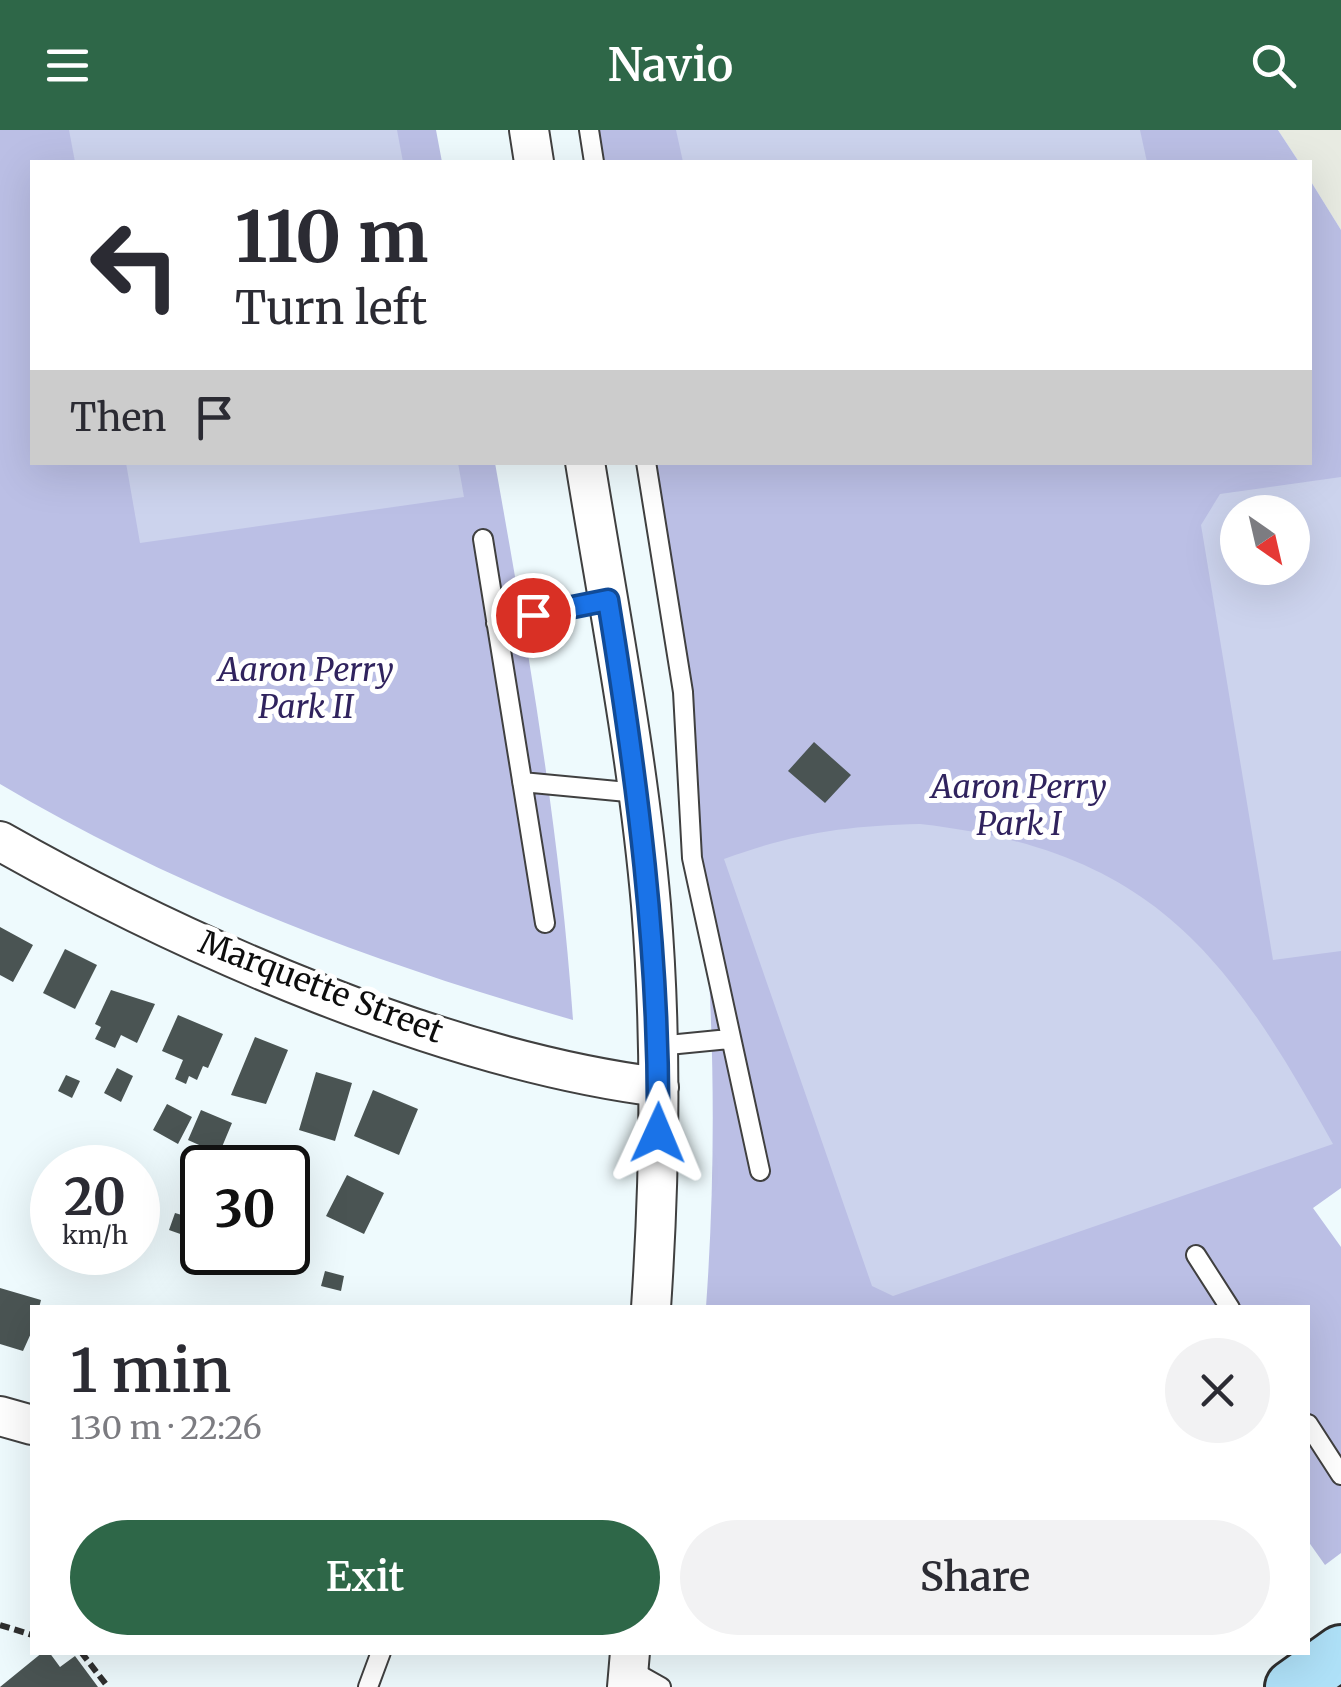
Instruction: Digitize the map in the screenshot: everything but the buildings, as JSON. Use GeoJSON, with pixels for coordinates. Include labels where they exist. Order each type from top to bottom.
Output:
{"type":"FeatureCollection","features":[{"type":"Feature","properties":{"kind":"main road"},"geometry":{"type":"LineString","coordinates":[[1292,1687],[1341,1652]]}},
{"type":"Feature","properties":{"kind":"street"},"geometry":{"type":"LineString","coordinates":[[529,130],[534,160]]}},
{"type":"Feature","properties":{"kind":"street"},"geometry":{"type":"LineString","coordinates":[[586,465],[638,792],[651,906],[659,1087],[651,1305]]}},
{"type":"Feature","properties":{"kind":"street","name":"Marquette Street"},"geometry":{"type":"LineString","coordinates":[[0,841],[147,918],[345,1001],[528,1060],[659,1087]]}},
{"type":"Feature","properties":{"kind":"street"},"geometry":{"type":"LineString","coordinates":[[0,1416],[30,1424]]}},
{"type":"Feature","properties":{"kind":"lane"},"geometry":{"type":"LineString","coordinates":[[588,130],[594,160]]}},
{"type":"Feature","properties":{"kind":"lane"},"geometry":{"type":"LineString","coordinates":[[646,465],[683,692],[692,858],[760,1171]]}},
{"type":"Feature","properties":{"kind":"lane"},"geometry":{"type":"LineString","coordinates":[[483,539],[545,922]]}},
{"type":"Feature","properties":{"kind":"lane"},"geometry":{"type":"LineString","coordinates":[[496,623],[608,600]]}},
{"type":"Feature","properties":{"kind":"lane"},"geometry":{"type":"LineString","coordinates":[[522,782],[638,792]]}},
{"type":"Feature","properties":{"kind":"lane"},"geometry":{"type":"LineString","coordinates":[[658,1046],[729,1039]]}},
{"type":"Feature","properties":{"kind":"lane"},"geometry":{"type":"LineString","coordinates":[[1196,1256],[1228,1305]]}},
{"type":"Feature","properties":{"kind":"lane"},"geometry":{"type":"LineString","coordinates":[[1310,1427],[1341,1475]]}},
{"type":"Feature","properties":{"kind":"lane"},"geometry":{"type":"LineString","coordinates":[[368,1687],[381,1655]]}},
{"type":"Feature","properties":{"kind":"path"},"geometry":{"type":"LineString","coordinates":[[0,1624],[30,1634]]}},
{"type":"Feature","properties":{"kind":"path"},"geometry":{"type":"LineString","coordinates":[[83,1655],[108,1687]]}},
{"type":"Feature","properties":{"kind":"shaded area"},"geometry":{"type":"Polygon","coordinates":[[[69,130],[397,130],[403,160],[75,160],[69,130]]]}},
{"type":"Feature","properties":{"kind":"shaded area"},"geometry":{"type":"Polygon","coordinates":[[[676,130],[1140,130],[1147,160],[683,160],[676,130]]]}},
{"type":"Feature","properties":{"kind":"shaded area"},"geometry":{"type":"Polygon","coordinates":[[[1278,130],[1341,130],[1341,230],[1312,183],[1312,160],[1298,160],[1278,130]]]}},
{"type":"Feature","properties":{"kind":"shaded area"},"geometry":{"type":"Polygon","coordinates":[[[126,465],[458,465],[464,497],[140,543],[126,465]]]}},
{"type":"Feature","properties":{"kind":"shaded area"},"geometry":{"type":"Polygon","coordinates":[[[1341,477],[1341,951],[1273,960],[1201,525],[1220,494],[1341,477]]]}},
{"type":"Feature","properties":{"kind":"shaded area"},"geometry":{"type":"Polygon","coordinates":[[[920,824],[1000,837],[1067,858],[1124,886],[1173,922],[1217,965],[1256,1017],[1333,1144],[893,1296],[872,1286],[724,859],[820,832],[920,824]]]}},
{"type":"Feature","properties":{"kind":"green space","name":"Aaron Perry Park II"},"geometry":{"type":"Polygon","coordinates":[[[0,130],[436,130],[442,160],[30,160],[30,465],[495,465],[551,810],[573,1020],[425,974],[279,920],[137,858],[0,784],[0,130]]]}},
{"type":"Feature","properties":{"kind":"green space"},"geometry":{"type":"Polygon","coordinates":[[[580,130],[1278,130],[1298,160],[585,160],[580,130]]]}},
{"type":"Feature","properties":{"kind":"green space","name":"Aaron Perry Park I"},"geometry":{"type":"Polygon","coordinates":[[[1312,183],[1341,230],[1341,1188],[1313,1208],[1341,1247],[1341,1553],[1325,1565],[1310,1544],[1310,1305],[706,1305],[712,1070],[709,975],[695,811],[637,465],[1312,465],[1312,183]]]}},
{"type":"Feature","properties":{"kind":"route"},"geometry":{"type":"LineString","coordinates":[[533,615],[608,600],[646,849],[658,1020],[658,1133]]}}]}
